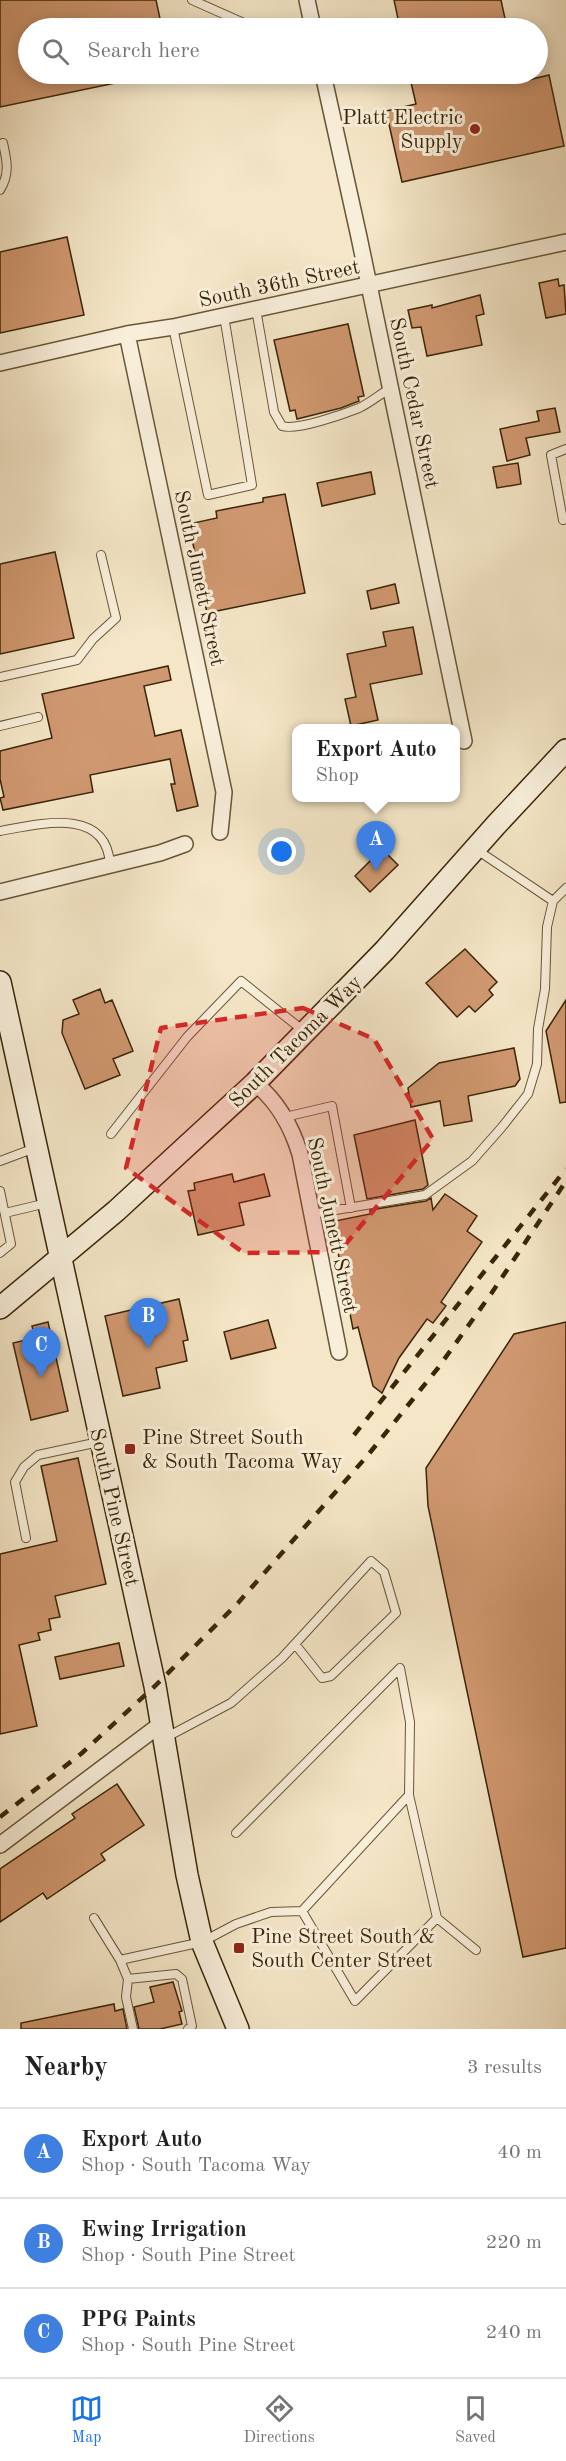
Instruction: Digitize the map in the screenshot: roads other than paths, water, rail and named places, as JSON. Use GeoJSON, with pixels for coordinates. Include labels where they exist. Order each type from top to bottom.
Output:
{"type":"FeatureCollection","features":[{"type":"Feature","properties":{"kind":"main road","name":"South Tacoma Way"},"geometry":{"type":"LineString","coordinates":[[0,1308],[125,1203],[306,1033],[385,951],[475,848],[566,750]]}},
{"type":"Feature","properties":{"kind":"main road","name":"South Pine Street"},"geometry":{"type":"LineString","coordinates":[[0,982],[155,1686],[162,1732],[172,1773],[187,1875],[202,1942],[238,2029]]}},
{"type":"Feature","properties":{"kind":"street"},"geometry":{"type":"LineString","coordinates":[[307,0],[311,18]]}},
{"type":"Feature","properties":{"kind":"street","name":"South Cedar Street"},"geometry":{"type":"LineString","coordinates":[[325,84],[464,741]]}},
{"type":"Feature","properties":{"kind":"street","name":"South 36th Street"},"geometry":{"type":"LineString","coordinates":[[0,363],[127,334],[173,327],[566,242]]}},
{"type":"Feature","properties":{"kind":"street","name":"South Junett Street"},"geometry":{"type":"LineString","coordinates":[[127,334],[224,792],[220,832]]}},
{"type":"Feature","properties":{"kind":"street"},"geometry":{"type":"LineString","coordinates":[[0,892],[110,866],[185,844]]}},
{"type":"Feature","properties":{"kind":"street","name":"South Junett Street"},"geometry":{"type":"LineString","coordinates":[[255,1083],[272,1098],[285,1117],[300,1154],[339,1352]]}},
{"type":"Feature","properties":{"kind":"street"},"geometry":{"type":"LineString","coordinates":[[0,1845],[162,1732]]}},
{"type":"Feature","properties":{"kind":"lane"},"geometry":{"type":"LineString","coordinates":[[192,0],[232,18]]}},
{"type":"Feature","properties":{"kind":"lane"},"geometry":{"type":"LineString","coordinates":[[0,190],[6,179],[7,171],[3,143]]}},
{"type":"Feature","properties":{"kind":"lane"},"geometry":{"type":"LineString","coordinates":[[255,309],[274,412],[282,426],[288,428],[302,425],[359,408],[391,388]]}},
{"type":"Feature","properties":{"kind":"lane"},"geometry":{"type":"LineString","coordinates":[[173,327],[208,495],[252,485],[224,316]]}},
{"type":"Feature","properties":{"kind":"lane"},"geometry":{"type":"LineString","coordinates":[[566,449],[552,455],[552,462],[563,520],[566,519]]}},
{"type":"Feature","properties":{"kind":"lane"},"geometry":{"type":"LineString","coordinates":[[0,677],[77,660],[93,639],[116,618],[101,555]]}},
{"type":"Feature","properties":{"kind":"lane"},"geometry":{"type":"LineString","coordinates":[[0,726],[38,717]]}},
{"type":"Feature","properties":{"kind":"lane"},"geometry":{"type":"LineString","coordinates":[[0,831],[58,823],[82,824],[104,840],[110,853],[110,866]]}},
{"type":"Feature","properties":{"kind":"lane"},"geometry":{"type":"LineString","coordinates":[[475,848],[553,901]]}},
{"type":"Feature","properties":{"kind":"lane"},"geometry":{"type":"LineString","coordinates":[[312,1214],[425,1196],[472,1161],[528,1094],[537,1064],[538,1029],[545,989],[547,927],[553,901],[566,888]]}},
{"type":"Feature","properties":{"kind":"lane"},"geometry":{"type":"LineString","coordinates":[[111,1134],[187,1037],[241,981],[306,1033]]}},
{"type":"Feature","properties":{"kind":"lane"},"geometry":{"type":"LineString","coordinates":[[285,1117],[332,1106],[351,1208]]}},
{"type":"Feature","properties":{"kind":"lane"},"geometry":{"type":"LineString","coordinates":[[0,1161],[36,1147]]}},
{"type":"Feature","properties":{"kind":"lane"},"geometry":{"type":"LineString","coordinates":[[0,1191],[11,1244],[0,1253]]}},
{"type":"Feature","properties":{"kind":"lane"},"geometry":{"type":"LineString","coordinates":[[5,1213],[48,1203]]}},
{"type":"Feature","properties":{"kind":"lane"},"geometry":{"type":"LineString","coordinates":[[26,1538],[15,1482],[24,1467],[38,1455],[101,1441]]}},
{"type":"Feature","properties":{"kind":"lane"},"geometry":{"type":"LineString","coordinates":[[162,1732],[231,1703],[295,1644],[371,1561],[384,1572],[396,1613],[331,1676],[322,1678],[295,1644]]}},
{"type":"Feature","properties":{"kind":"lane"},"geometry":{"type":"LineString","coordinates":[[236,1833],[400,1668],[410,1722],[409,1795],[437,1918],[476,1950]]}},
{"type":"Feature","properties":{"kind":"lane"},"geometry":{"type":"LineString","coordinates":[[120,1960],[202,1942],[236,1924],[272,1912],[302,1911],[409,1795]]}},
{"type":"Feature","properties":{"kind":"lane"},"geometry":{"type":"LineString","coordinates":[[302,1911],[355,2001],[437,1918]]}},
{"type":"Feature","properties":{"kind":"lane"},"geometry":{"type":"LineString","coordinates":[[94,1918],[120,1960],[128,1979],[126,1997],[133,2029]]}},
{"type":"Feature","properties":{"kind":"lane"},"geometry":{"type":"LineString","coordinates":[[128,1979],[176,1974],[182,1979],[192,2026],[188,2029]]}},
{"type":"Feature","properties":{"kind":"railway"},"geometry":{"type":"LineString","coordinates":[[354,1435],[566,1169]]}},
{"type":"Feature","properties":{"kind":"railway"},"geometry":{"type":"LineString","coordinates":[[0,1817],[82,1753],[155,1686],[238,1603],[368,1455],[438,1368],[491,1294],[566,1181]]}},
{"type":"Feature","properties":{"kind":"place","name":"Platt Electric Supply"},"geometry":{"type":"Point","coordinates":[475,129]}},
{"type":"Feature","properties":{"kind":"place","name":"Export Auto"},"geometry":{"type":"Point","coordinates":[376,871]}},
{"type":"Feature","properties":{"kind":"place","name":"Ewing Irrigation"},"geometry":{"type":"Point","coordinates":[148,1348]}},
{"type":"Feature","properties":{"kind":"place","name":"PPG Paints"},"geometry":{"type":"Point","coordinates":[41,1377]}},
{"type":"Feature","properties":{"kind":"place","name":"Pine Street South & South Tacoma Way"},"geometry":{"type":"Point","coordinates":[130,1449]}},
{"type":"Feature","properties":{"kind":"place","name":"Pine Street South & South Center Street"},"geometry":{"type":"Point","coordinates":[239,1948]}}]}
